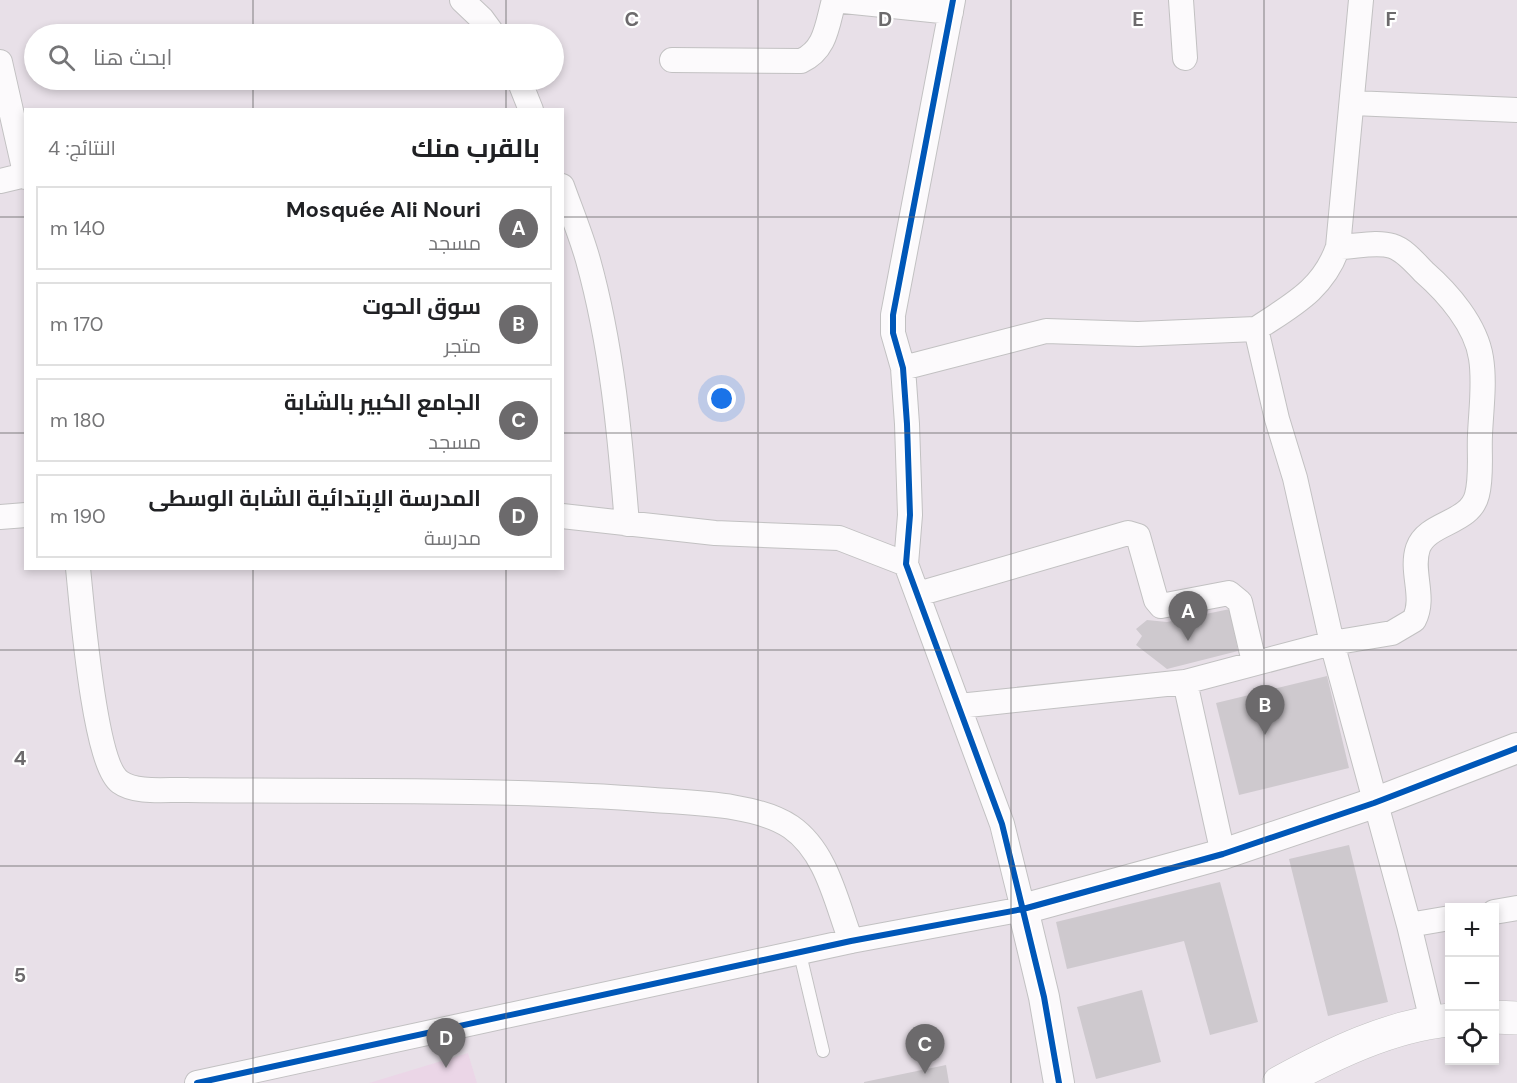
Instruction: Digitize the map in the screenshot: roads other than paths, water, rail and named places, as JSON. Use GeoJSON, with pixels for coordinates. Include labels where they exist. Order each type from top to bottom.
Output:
{"type":"FeatureCollection","features":[{"type":"Feature","properties":{"kind":"main road"},"geometry":{"type":"LineString","coordinates":[[1499,1017],[1517,1018]]}},
{"type":"Feature","properties":{"kind":"main road"},"geometry":{"type":"LineString","coordinates":[[1279,1083],[1310,1066],[1372,1041],[1441,1021]]}},
{"type":"Feature","properties":{"kind":"street"},"geometry":{"type":"LineString","coordinates":[[462,0],[486,24]]}},
{"type":"Feature","properties":{"kind":"street"},"geometry":{"type":"LineString","coordinates":[[672,60],[801,61],[813,56],[820,47],[834,0],[952,6],[895,300],[893,333],[903,368],[909,470],[910,515],[906,564],[1002,824],[1044,997],[1059,1083]]}},
{"type":"Feature","properties":{"kind":"street"},"geometry":{"type":"LineString","coordinates":[[1181,0],[1185,58]]}},
{"type":"Feature","properties":{"kind":"street"},"geometry":{"type":"LineString","coordinates":[[903,368],[1046,331],[1138,334],[1256,329],[1317,286],[1331,268],[1338,247],[1361,0]]}},
{"type":"Feature","properties":{"kind":"street"},"geometry":{"type":"LineString","coordinates":[[0,62],[24,171]]}},
{"type":"Feature","properties":{"kind":"street"},"geometry":{"type":"LineString","coordinates":[[523,90],[530,108]]}},
{"type":"Feature","properties":{"kind":"street"},"geometry":{"type":"LineString","coordinates":[[1353,103],[1517,110]]}},
{"type":"Feature","properties":{"kind":"street"},"geometry":{"type":"LineString","coordinates":[[0,181],[24,176]]}},
{"type":"Feature","properties":{"kind":"street"},"geometry":{"type":"LineString","coordinates":[[564,192],[588,259],[598,300],[620,441],[627,524]]}},
{"type":"Feature","properties":{"kind":"street"},"geometry":{"type":"LineString","coordinates":[[959,706],[1185,682],[1332,643],[1392,633],[1414,620],[1419,599],[1418,549],[1423,540],[1462,514],[1477,495],[1483,378],[1478,347],[1462,316],[1434,280],[1402,251],[1379,245],[1338,247]]}},
{"type":"Feature","properties":{"kind":"street"},"geometry":{"type":"LineString","coordinates":[[1256,329],[1276,419],[1295,478],[1332,643],[1374,803],[1409,925],[1441,1021]]}},
{"type":"Feature","properties":{"kind":"street"},"geometry":{"type":"LineString","coordinates":[[0,517],[24,515]]}},
{"type":"Feature","properties":{"kind":"street"},"geometry":{"type":"LineString","coordinates":[[564,516],[715,532],[839,538],[906,564]]}},
{"type":"Feature","properties":{"kind":"street"},"geometry":{"type":"LineString","coordinates":[[918,594],[1128,532],[1138,536],[1156,600],[1161,606],[1229,593],[1235,596],[1240,602],[1254,662]]}},
{"type":"Feature","properties":{"kind":"street"},"geometry":{"type":"LineString","coordinates":[[78,570],[99,731],[110,769],[120,783],[136,788],[188,790],[599,796],[735,809],[789,826],[807,839],[820,859],[851,941]]}},
{"type":"Feature","properties":{"kind":"street"},"geometry":{"type":"LineString","coordinates":[[1185,682],[1223,854]]}},
{"type":"Feature","properties":{"kind":"street"},"geometry":{"type":"LineString","coordinates":[[197,1083],[800,954],[851,941],[1023,909],[1223,854],[1374,803],[1517,748]]}},
{"type":"Feature","properties":{"kind":"street"},"geometry":{"type":"LineString","coordinates":[[1499,911],[1517,908]]}},
{"type":"Feature","properties":{"kind":"street"},"geometry":{"type":"LineString","coordinates":[[1409,925],[1445,919]]}},
{"type":"Feature","properties":{"kind":"lane"},"geometry":{"type":"LineString","coordinates":[[800,954],[823,1051]]}},
{"type":"Feature","properties":{"kind":"place","name":"Mosquée Ali Nouri"},"geometry":{"type":"Point","coordinates":[1188,641]}},
{"type":"Feature","properties":{"kind":"place","name":"سوق الحوت"},"geometry":{"type":"Point","coordinates":[1265,735]}},
{"type":"Feature","properties":{"kind":"place","name":"المدرسة الإبتدائية الشابة الوسطى"},"geometry":{"type":"Point","coordinates":[446,1068]}},
{"type":"Feature","properties":{"kind":"place","name":"الجامع الكبير بالشابة"},"geometry":{"type":"Point","coordinates":[925,1074]}}]}
